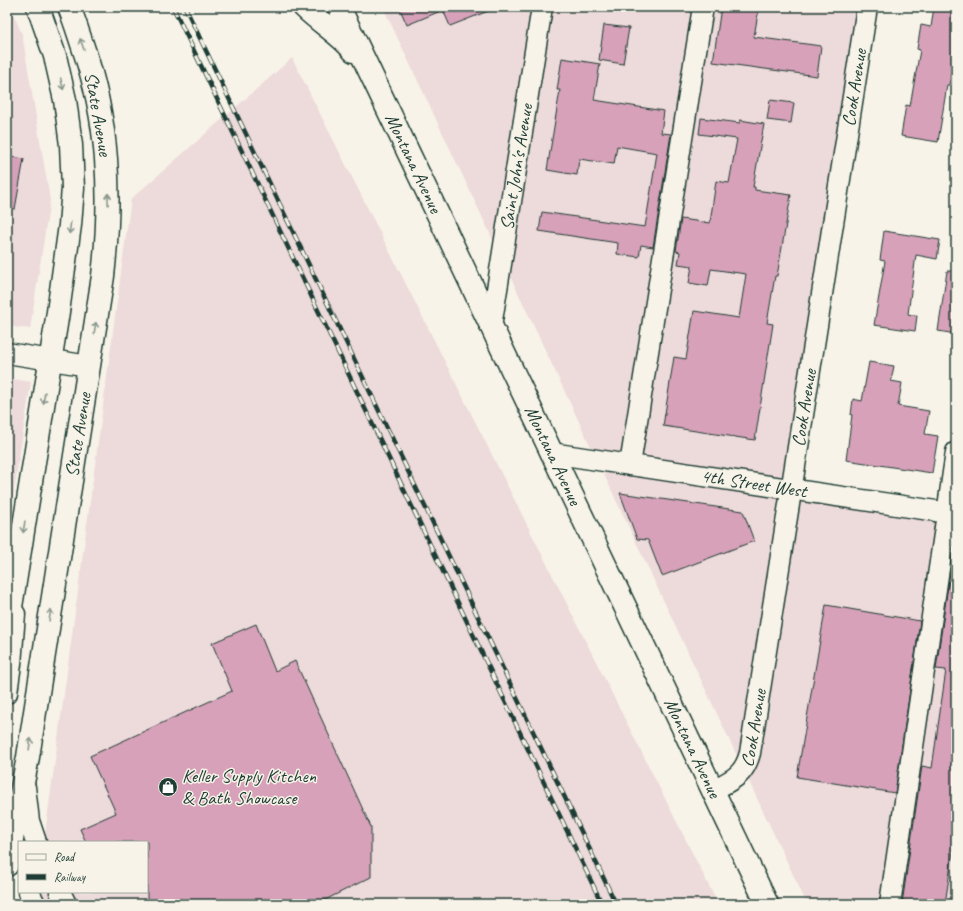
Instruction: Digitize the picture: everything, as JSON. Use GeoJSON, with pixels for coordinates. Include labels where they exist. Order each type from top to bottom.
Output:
{"type":"FeatureCollection","features":[{"type":"Feature","properties":{"kind":"main road","name":"State Avenue"},"geometry":{"type":"LineString","coordinates":[[7,632],[50,360],[70,225],[73,188],[71,145],[65,100],[55,56],[38,7]]}},
{"type":"Feature","properties":{"kind":"main road","name":"State Avenue"},"geometry":{"type":"LineString","coordinates":[[8,854],[24,775],[108,237],[109,201],[104,132],[93,79],[85,51],[68,7]]}},
{"type":"Feature","properties":{"kind":"main road"},"geometry":{"type":"LineString","coordinates":[[304,7],[349,45],[369,69]]}},
{"type":"Feature","properties":{"kind":"main road","name":"Montana Avenue"},"geometry":{"type":"LineString","coordinates":[[339,7],[550,453],[767,904]]}},
{"type":"Feature","properties":{"kind":"street","name":"Saint John's Avenue"},"geometry":{"type":"LineString","coordinates":[[491,327],[542,7]]}},
{"type":"Feature","properties":{"kind":"street"},"geometry":{"type":"LineString","coordinates":[[630,465],[703,7]]}},
{"type":"Feature","properties":{"kind":"street","name":"Cook Avenue"},"geometry":{"type":"LineString","coordinates":[[713,790],[733,780],[742,772],[747,764],[750,753],[867,7]]}},
{"type":"Feature","properties":{"kind":"street"},"geometry":{"type":"LineString","coordinates":[[7,353],[89,366]]}},
{"type":"Feature","properties":{"kind":"street"},"geometry":{"type":"LineString","coordinates":[[890,904],[951,513],[956,452]]}},
{"type":"Feature","properties":{"kind":"street","name":"4th Street West"},"geometry":{"type":"LineString","coordinates":[[550,453],[951,513]]}},
{"type":"Feature","properties":{"kind":"street"},"geometry":{"type":"LineString","coordinates":[[7,693],[11,664],[19,558]]}},
{"type":"Feature","properties":{"kind":"street"},"geometry":{"type":"LineString","coordinates":[[24,775],[25,800],[29,821],[36,841]]}},
{"type":"Feature","properties":{"kind":"street"},"geometry":{"type":"LineString","coordinates":[[8,854],[18,869]]}},
{"type":"Feature","properties":{"kind":"street"},"geometry":{"type":"LineString","coordinates":[[30,893],[35,904]]}},
{"type":"Feature","properties":{"kind":"street"},"geometry":{"type":"LineString","coordinates":[[60,893],[66,904]]}},
{"type":"Feature","properties":{"kind":"shaded area"},"geometry":{"type":"Polygon","coordinates":[[[7,7],[10,7],[22,34],[50,200],[30,329],[7,326],[7,7]]]}},
{"type":"Feature","properties":{"kind":"shaded area"},"geometry":{"type":"Polygon","coordinates":[[[383,7],[867,7],[792,489],[956,514],[956,904],[807,904],[383,7]]]}},
{"type":"Feature","properties":{"kind":"shaded area"},"geometry":{"type":"Polygon","coordinates":[[[292,58],[718,904],[36,904],[37,893],[148,893],[148,841],[44,841],[131,199],[292,58]]]}},
{"type":"Feature","properties":{"kind":"shaded area"},"geometry":{"type":"Polygon","coordinates":[[[7,378],[31,382],[7,534],[7,378]]]}},
{"type":"Feature","properties":{"kind":"building"},"geometry":{"type":"Polygon","coordinates":[[[399,7],[496,8],[450,26],[443,10],[407,25],[399,7]]]}},
{"type":"Feature","properties":{"kind":"building"},"geometry":{"type":"Polygon","coordinates":[[[721,7],[759,7],[754,37],[821,46],[817,76],[713,62],[721,7]]]}},
{"type":"Feature","properties":{"kind":"building"},"geometry":{"type":"Polygon","coordinates":[[[934,7],[956,7],[956,49],[949,85],[947,85],[938,142],[901,136],[906,105],[910,106],[920,50],[917,49],[921,25],[931,27],[934,7]]]}},
{"type":"Feature","properties":{"kind":"building"},"geometry":{"type":"Polygon","coordinates":[[[604,25],[629,28],[623,64],[599,60],[604,25]]]}},
{"type":"Feature","properties":{"kind":"building"},"geometry":{"type":"Polygon","coordinates":[[[562,58],[600,64],[594,100],[664,111],[661,133],[671,134],[653,247],[641,245],[639,257],[617,254],[618,243],[539,231],[542,212],[645,227],[657,153],[617,146],[614,164],[579,159],[577,175],[547,170],[560,90],[557,90],[562,58]]]}},
{"type":"Feature","properties":{"kind":"building"},"geometry":{"type":"Polygon","coordinates":[[[770,100],[794,103],[791,123],[767,120],[770,100]]]}},
{"type":"Feature","properties":{"kind":"building"},"geometry":{"type":"Polygon","coordinates":[[[701,118],[740,123],[740,120],[764,124],[753,187],[755,187],[755,190],[791,195],[767,323],[773,324],[755,440],[663,426],[674,357],[686,359],[694,311],[739,318],[746,274],[711,269],[708,286],[689,283],[692,266],[678,264],[680,252],[676,251],[681,219],[710,223],[716,181],[729,183],[737,139],[699,134],[701,118]]]}},
{"type":"Feature","properties":{"kind":"building"},"geometry":{"type":"Polygon","coordinates":[[[7,156],[24,159],[15,209],[7,208],[7,156]]]}},
{"type":"Feature","properties":{"kind":"building"},"geometry":{"type":"Polygon","coordinates":[[[884,231],[940,240],[937,259],[916,255],[908,314],[917,316],[915,331],[874,325],[885,261],[880,260],[884,231]]]}},
{"type":"Feature","properties":{"kind":"building"},"geometry":{"type":"Polygon","coordinates":[[[947,271],[956,271],[956,334],[938,331],[947,271]]]}},
{"type":"Feature","properties":{"kind":"building"},"geometry":{"type":"Polygon","coordinates":[[[869,362],[894,366],[891,381],[902,383],[898,406],[929,411],[925,434],[938,436],[932,473],[846,460],[853,399],[862,401],[869,362]]]}},
{"type":"Feature","properties":{"kind":"building"},"geometry":{"type":"Polygon","coordinates":[[[620,493],[743,511],[754,541],[662,576],[648,540],[637,539],[620,493]]]}},
{"type":"Feature","properties":{"kind":"building"},"geometry":{"type":"Polygon","coordinates":[[[950,572],[956,573],[956,831],[945,904],[902,904],[922,766],[932,768],[946,670],[936,669],[950,572]]]}},
{"type":"Feature","properties":{"kind":"building"},"geometry":{"type":"Polygon","coordinates":[[[826,605],[920,621],[895,793],[797,777],[826,605]]]}},
{"type":"Feature","properties":{"kind":"building"},"geometry":{"type":"Polygon","coordinates":[[[256,624],[275,671],[295,661],[371,827],[371,877],[317,904],[147,904],[148,841],[86,841],[80,829],[116,813],[90,756],[232,691],[212,643],[256,624]]]}},
{"type":"Feature","properties":{"kind":"railway"},"geometry":{"type":"LineString","coordinates":[[173,7],[602,904]]}},
{"type":"Feature","properties":{"kind":"railway"},"geometry":{"type":"LineString","coordinates":[[185,7],[616,904]]}},
{"type":"Feature","properties":{"kind":"place","name":"Keller Supply Kitchen & Bath Showcase"},"geometry":{"type":"Point","coordinates":[168,787]}}]}
